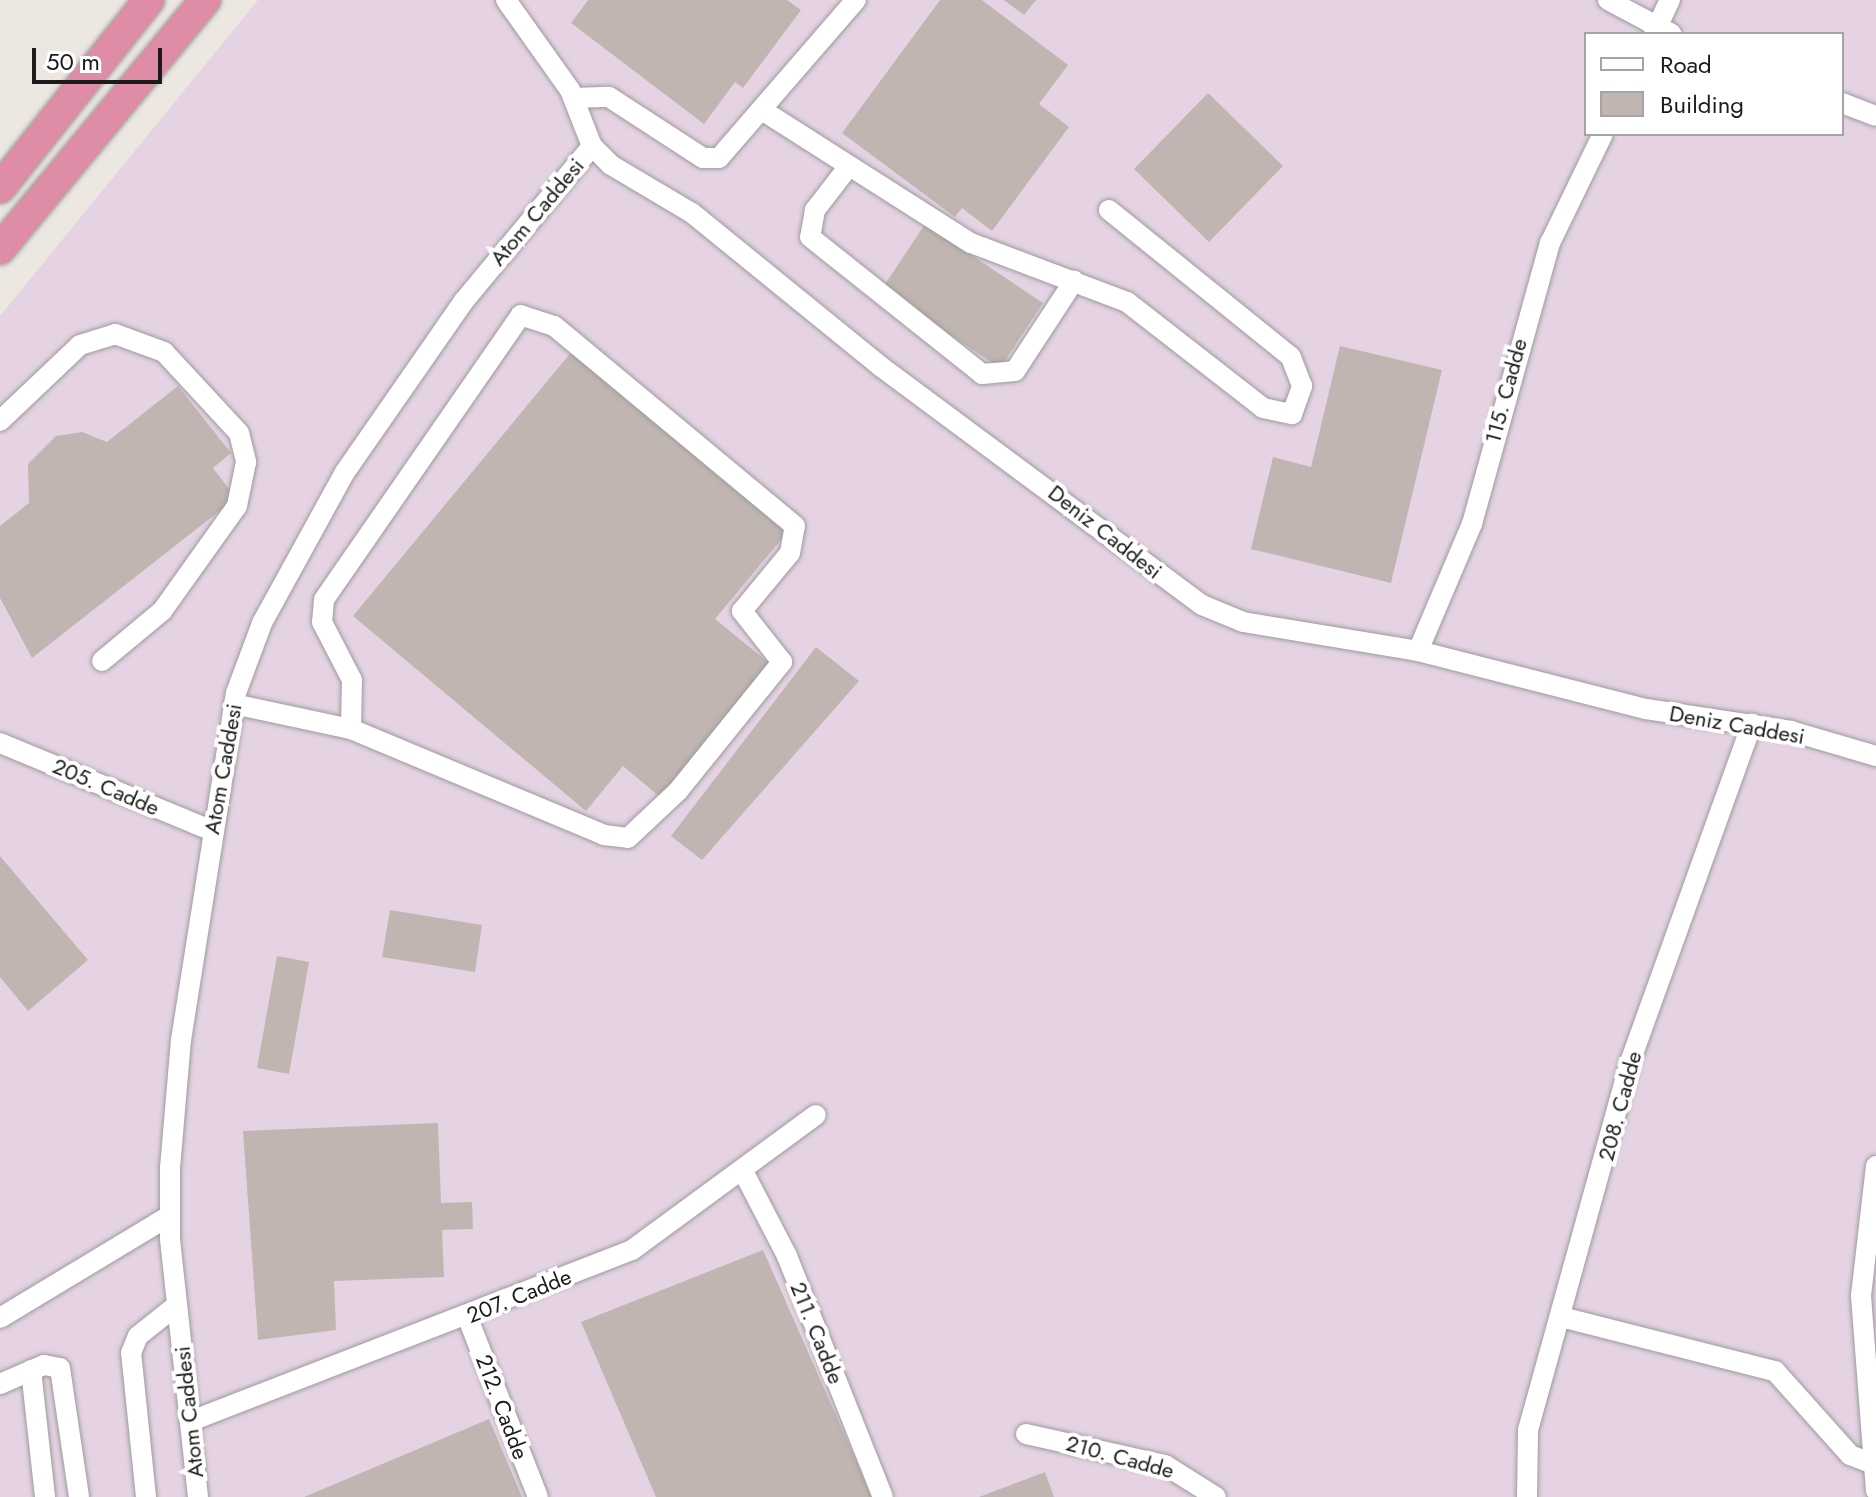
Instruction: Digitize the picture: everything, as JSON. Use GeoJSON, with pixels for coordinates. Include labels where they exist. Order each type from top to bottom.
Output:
{"type":"FeatureCollection","features":[{"type":"Feature","properties":{"kind":"highway"},"geometry":{"type":"LineString","coordinates":[[0,188],[149,0]]}},
{"type":"Feature","properties":{"kind":"highway"},"geometry":{"type":"LineString","coordinates":[[0,249],[205,0]]}},
{"type":"Feature","properties":{"kind":"street"},"geometry":{"type":"LineString","coordinates":[[506,0],[573,98],[592,146]]}},
{"type":"Feature","properties":{"kind":"street"},"geometry":{"type":"LineString","coordinates":[[573,98],[609,97],[703,158],[734,147],[856,0]]}},
{"type":"Feature","properties":{"kind":"street"},"geometry":{"type":"LineString","coordinates":[[1608,0],[1661,32],[1670,0]]}},
{"type":"Feature","properties":{"kind":"street"},"geometry":{"type":"LineString","coordinates":[[1844,104],[1876,116]]}},
{"type":"Feature","properties":{"kind":"street"},"geometry":{"type":"LineString","coordinates":[[765,112],[971,243],[1127,302],[1263,408],[1292,414],[1300,404],[1300,372],[1291,357],[1109,210]]}},
{"type":"Feature","properties":{"kind":"street","name":"115. Cadde"},"geometry":{"type":"LineString","coordinates":[[1418,651],[1472,524],[1550,243],[1602,136]]}},
{"type":"Feature","properties":{"kind":"street","name":"Deniz Caddesi"},"geometry":{"type":"LineString","coordinates":[[592,146],[692,213],[880,366],[1202,605],[1243,622],[1418,651],[1646,709],[1752,723],[1876,756]]}},
{"type":"Feature","properties":{"kind":"street","name":"Atom Caddesi"},"geometry":{"type":"LineString","coordinates":[[198,1497],[169,1216],[181,1040],[234,704],[262,623],[345,472],[464,301],[592,146]]}},
{"type":"Feature","properties":{"kind":"street"},"geometry":{"type":"LineString","coordinates":[[849,166],[815,210],[810,237],[982,374],[1015,371],[1074,281]]}},
{"type":"Feature","properties":{"kind":"street"},"geometry":{"type":"LineString","coordinates":[[234,704],[351,729],[604,835],[628,838],[678,791],[782,662],[742,611],[790,553],[795,526],[554,326],[521,315],[324,600],[322,622],[352,680],[351,729]]}},
{"type":"Feature","properties":{"kind":"street"},"geometry":{"type":"LineString","coordinates":[[2,417],[80,345],[115,334],[164,352],[210,398],[245,448],[237,506],[162,611],[102,661]]}},
{"type":"Feature","properties":{"kind":"street","name":"208. Cadde"},"geometry":{"type":"LineString","coordinates":[[1527,1497],[1528,1430],[1565,1318],[1629,1065],[1752,723]]}},
{"type":"Feature","properties":{"kind":"street","name":"205. Cadde"},"geometry":{"type":"LineString","coordinates":[[0,743],[212,831]]}},
{"type":"Feature","properties":{"kind":"street","name":"207. Cadde"},"geometry":{"type":"LineString","coordinates":[[191,1421],[632,1250],[744,1173],[816,1115]]}},
{"type":"Feature","properties":{"kind":"street"},"geometry":{"type":"LineString","coordinates":[[1876,1166],[1861,1296],[1876,1490]]}},
{"type":"Feature","properties":{"kind":"street","name":"211. Cadde"},"geometry":{"type":"LineString","coordinates":[[744,1173],[787,1256],[883,1497]]}},
{"type":"Feature","properties":{"kind":"street"},"geometry":{"type":"LineString","coordinates":[[0,1318],[169,1216]]}},
{"type":"Feature","properties":{"kind":"street"},"geometry":{"type":"LineString","coordinates":[[146,1497],[131,1353],[138,1336],[177,1305]]}},
{"type":"Feature","properties":{"kind":"street","name":"212. Cadde"},"geometry":{"type":"LineString","coordinates":[[467,1316],[538,1497]]}},
{"type":"Feature","properties":{"kind":"street"},"geometry":{"type":"LineString","coordinates":[[1565,1318],[1775,1371],[1850,1455],[1873,1464]]}},
{"type":"Feature","properties":{"kind":"street"},"geometry":{"type":"LineString","coordinates":[[0,1384],[54,1362],[65,1378],[79,1497]]}},
{"type":"Feature","properties":{"kind":"street"},"geometry":{"type":"LineString","coordinates":[[31,1370],[45,1497]]}},
{"type":"Feature","properties":{"kind":"street","name":"210. Cadde"},"geometry":{"type":"LineString","coordinates":[[1026,1434],[1165,1465],[1212,1493]]}},
{"type":"Feature","properties":{"kind":"shaded area"},"geometry":{"type":"Polygon","coordinates":[[[258,0],[1876,0],[1876,1497],[0,1497],[0,316],[258,0]]]}},
{"type":"Feature","properties":{"kind":"building"},"geometry":{"type":"Polygon","coordinates":[[[588,0],[787,0],[801,10],[743,88],[735,82],[704,124],[571,23],[588,0]]]}},
{"type":"Feature","properties":{"kind":"building"},"geometry":{"type":"Polygon","coordinates":[[[940,0],[982,0],[1068,65],[1039,104],[1069,127],[992,231],[962,208],[955,217],[842,133],[940,0]]]}},
{"type":"Feature","properties":{"kind":"building"},"geometry":{"type":"Polygon","coordinates":[[[1004,0],[1036,0],[1024,15],[1004,0]]]}},
{"type":"Feature","properties":{"kind":"building"},"geometry":{"type":"Polygon","coordinates":[[[1208,93],[1283,166],[1209,242],[1134,169],[1208,93]]]}},
{"type":"Feature","properties":{"kind":"building"},"geometry":{"type":"Polygon","coordinates":[[[925,224],[1043,303],[1000,368],[882,289],[925,224]]]}},
{"type":"Feature","properties":{"kind":"building"},"geometry":{"type":"Polygon","coordinates":[[[1340,346],[1442,370],[1391,583],[1251,549],[1273,457],[1311,467],[1340,346]]]}},
{"type":"Feature","properties":{"kind":"building"},"geometry":{"type":"Polygon","coordinates":[[[573,350],[789,530],[715,619],[770,664],[660,797],[623,766],[586,811],[353,616],[573,350]]]}},
{"type":"Feature","properties":{"kind":"building"},"geometry":{"type":"Polygon","coordinates":[[[178,386],[231,453],[213,468],[236,498],[32,658],[0,598],[0,526],[29,503],[28,464],[56,436],[82,432],[107,442],[178,386]]]}},
{"type":"Feature","properties":{"kind":"building"},"geometry":{"type":"Polygon","coordinates":[[[816,647],[859,681],[702,860],[671,836],[816,647]]]}},
{"type":"Feature","properties":{"kind":"building"},"geometry":{"type":"Polygon","coordinates":[[[0,856],[88,960],[28,1011],[0,977],[0,856]]]}},
{"type":"Feature","properties":{"kind":"building"},"geometry":{"type":"Polygon","coordinates":[[[390,910],[482,925],[475,972],[382,957],[390,910]]]}},
{"type":"Feature","properties":{"kind":"building"},"geometry":{"type":"Polygon","coordinates":[[[277,956],[309,962],[289,1074],[257,1068],[277,956]]]}},
{"type":"Feature","properties":{"kind":"building"},"geometry":{"type":"Polygon","coordinates":[[[438,1123],[441,1203],[472,1202],[473,1229],[442,1230],[444,1277],[334,1281],[336,1330],[258,1340],[243,1131],[438,1123]]]}},
{"type":"Feature","properties":{"kind":"building"},"geometry":{"type":"Polygon","coordinates":[[[763,1250],[872,1497],[656,1497],[581,1322],[763,1250]]]}},
{"type":"Feature","properties":{"kind":"building"},"geometry":{"type":"Polygon","coordinates":[[[489,1419],[522,1497],[304,1497],[489,1419]]]}},
{"type":"Feature","properties":{"kind":"building"},"geometry":{"type":"Polygon","coordinates":[[[1045,1472],[1054,1497],[979,1497],[1045,1472]]]}}]}
